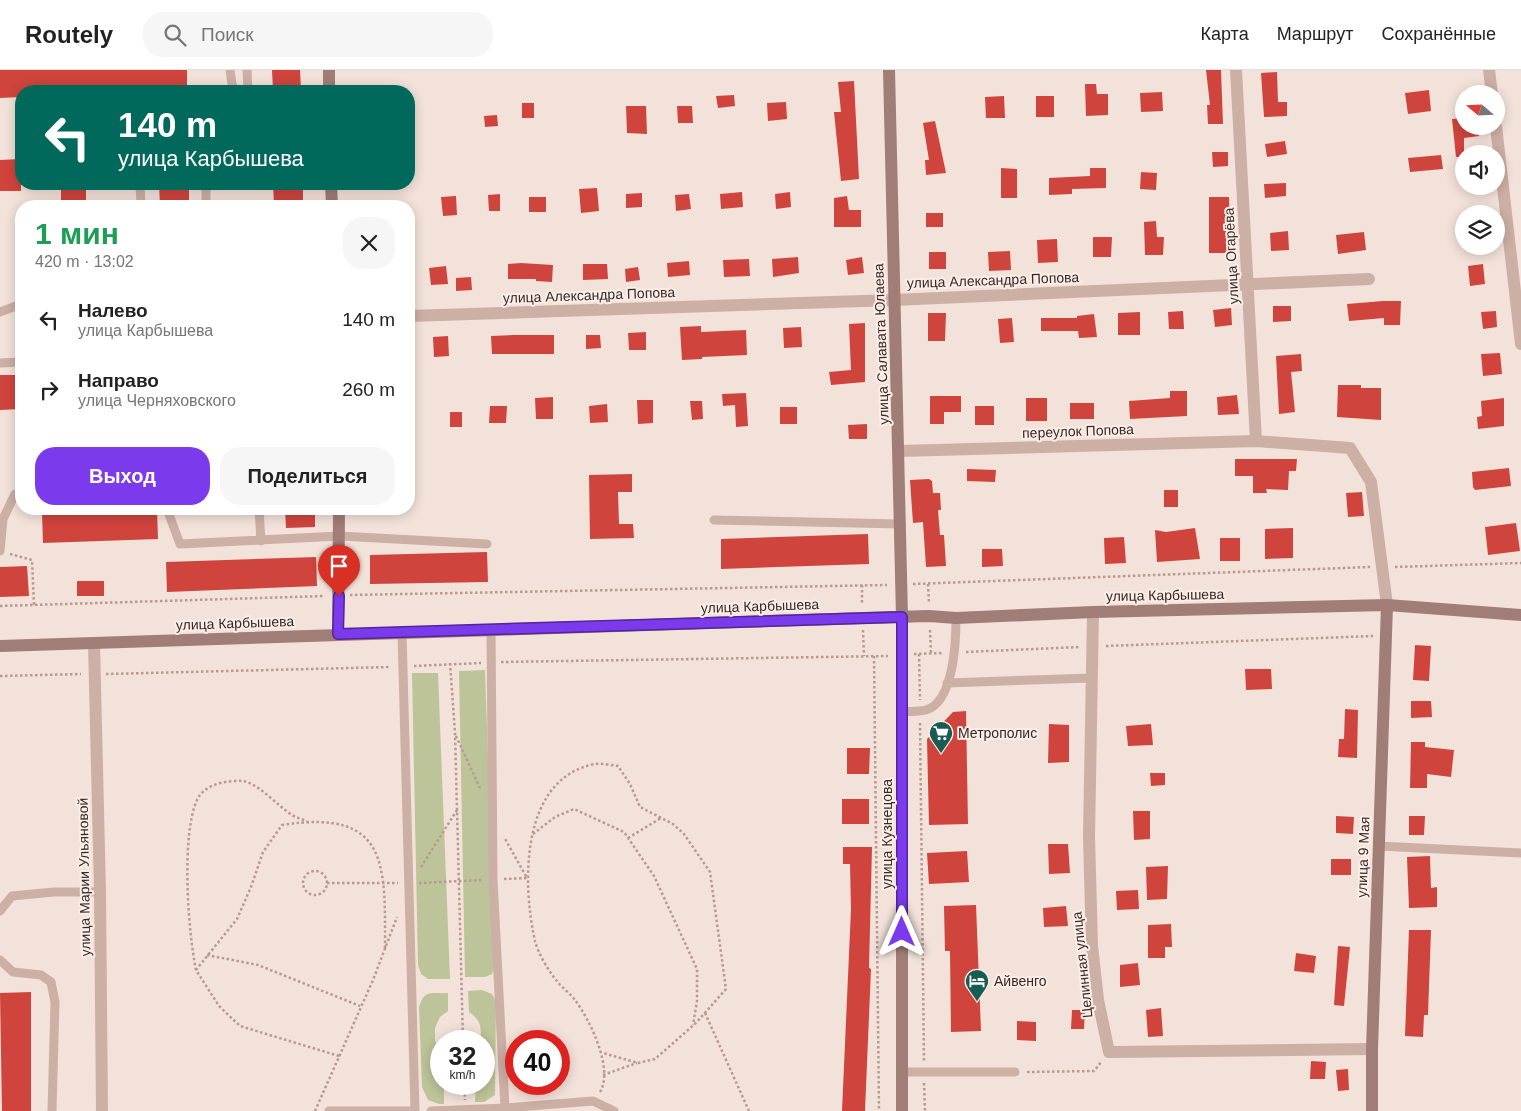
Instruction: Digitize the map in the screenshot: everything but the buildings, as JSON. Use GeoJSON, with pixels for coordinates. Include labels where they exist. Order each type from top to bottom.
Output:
{"type":"FeatureCollection","features":[{"type":"Feature","properties":{"kind":"street"},"geometry":{"type":"LineString","coordinates":[[329,70],[329,85]]}},
{"type":"Feature","properties":{"kind":"street","name":"улица Салавата Юлаева"},"geometry":{"type":"LineString","coordinates":[[889,70],[894,300],[900,451],[902,617]]}},
{"type":"Feature","properties":{"kind":"street","name":"улица Огарёва"},"geometry":{"type":"LineString","coordinates":[[1236,70],[1256,441]]}},
{"type":"Feature","properties":{"kind":"street"},"geometry":{"type":"LineString","coordinates":[[1490,70],[1491,85]]}},
{"type":"Feature","properties":{"kind":"street"},"geometry":{"type":"LineString","coordinates":[[1497,135],[1521,344]]}},
{"type":"Feature","properties":{"kind":"street","name":"улица Александра Попова"},"geometry":{"type":"LineString","coordinates":[[415,316],[894,300],[1369,279]]}},
{"type":"Feature","properties":{"kind":"street","name":"переулок Попова"},"geometry":{"type":"LineString","coordinates":[[900,451],[1256,441],[1350,448],[1371,482],[1383,567]]}},
{"type":"Feature","properties":{"kind":"street"},"geometry":{"type":"LineString","coordinates":[[338,634],[339,515]]}},
{"type":"Feature","properties":{"kind":"street"},"geometry":{"type":"LineString","coordinates":[[1383,567],[1387,605]]}},
{"type":"Feature","properties":{"kind":"street","name":"улица Карбышева"},"geometry":{"type":"LineString","coordinates":[[0,646],[491,629],[1387,605],[1521,615]]}},
{"type":"Feature","properties":{"kind":"street","name":"улица 9 Мая"},"geometry":{"type":"LineString","coordinates":[[1372,1111],[1378,846],[1387,605]]}},
{"type":"Feature","properties":{"kind":"street","name":"Целинная улица"},"geometry":{"type":"LineString","coordinates":[[1093,612],[1088,836],[1092,946],[1098,1000],[1110,1052]]}},
{"type":"Feature","properties":{"kind":"street","name":"улица Кузнецова"},"geometry":{"type":"LineString","coordinates":[[902,617],[902,1111]]}},
{"type":"Feature","properties":{"kind":"street","name":"улица Марии Ульяновой"},"geometry":{"type":"LineString","coordinates":[[94,643],[100,892],[102,1111]]}},
{"type":"Feature","properties":{"kind":"street"},"geometry":{"type":"LineString","coordinates":[[1110,1052],[1372,1049]]}},
{"type":"Feature","properties":{"kind":"lane"},"geometry":{"type":"LineString","coordinates":[[230,70],[232,85]]}},
{"type":"Feature","properties":{"kind":"lane"},"geometry":{"type":"LineString","coordinates":[[247,70],[248,85]]}},
{"type":"Feature","properties":{"kind":"lane"},"geometry":{"type":"LineString","coordinates":[[0,312],[15,306]]}},
{"type":"Feature","properties":{"kind":"lane"},"geometry":{"type":"LineString","coordinates":[[0,363],[15,362]]}},
{"type":"Feature","properties":{"kind":"lane"},"geometry":{"type":"LineString","coordinates":[[1,551],[3,519],[15,496]]}},
{"type":"Feature","properties":{"kind":"lane"},"geometry":{"type":"LineString","coordinates":[[169,515],[180,544],[340,536],[487,544]]}},
{"type":"Feature","properties":{"kind":"lane"},"geometry":{"type":"LineString","coordinates":[[259,515],[261,541]]}},
{"type":"Feature","properties":{"kind":"lane"},"geometry":{"type":"LineString","coordinates":[[714,520],[901,524]]}},
{"type":"Feature","properties":{"kind":"lane"},"geometry":{"type":"LineString","coordinates":[[902,712],[927,710],[938,700],[947,683],[956,652],[956,618]]}},
{"type":"Feature","properties":{"kind":"lane"},"geometry":{"type":"LineString","coordinates":[[491,629],[493,880],[505,1108]]}},
{"type":"Feature","properties":{"kind":"lane"},"geometry":{"type":"LineString","coordinates":[[402,633],[415,1111]]}},
{"type":"Feature","properties":{"kind":"lane"},"geometry":{"type":"LineString","coordinates":[[947,683],[1092,678]]}},
{"type":"Feature","properties":{"kind":"lane"},"geometry":{"type":"LineString","coordinates":[[1378,846],[1521,853]]}},
{"type":"Feature","properties":{"kind":"lane"},"geometry":{"type":"LineString","coordinates":[[0,911],[12,896],[54,892],[100,892]]}},
{"type":"Feature","properties":{"kind":"lane"},"geometry":{"type":"LineString","coordinates":[[0,960],[13,972],[41,975],[51,982],[56,1002],[52,1111]]}},
{"type":"Feature","properties":{"kind":"lane"},"geometry":{"type":"LineString","coordinates":[[902,1072],[1015,1072]]}},
{"type":"Feature","properties":{"kind":"lane"},"geometry":{"type":"LineString","coordinates":[[431,1111],[524,1108],[594,1101],[614,1111]]}},
{"type":"Feature","properties":{"kind":"lane"},"geometry":{"type":"LineString","coordinates":[[329,1111],[410,1111]]}},
{"type":"Feature","properties":{"kind":"path"},"geometry":{"type":"LineString","coordinates":[[1,551],[32,560],[34,605]]}},
{"type":"Feature","properties":{"kind":"path"},"geometry":{"type":"LineString","coordinates":[[0,606],[339,596],[902,584],[1521,563]]}},
{"type":"Feature","properties":{"kind":"path"},"geometry":{"type":"LineString","coordinates":[[0,676],[403,667],[450,663],[874,656],[1386,635]]}},
{"type":"Feature","properties":{"kind":"path"},"geometry":{"type":"LineString","coordinates":[[919,654],[920,704]]}},
{"type":"Feature","properties":{"kind":"path"},"geometry":{"type":"LineString","coordinates":[[874,656],[879,1111]]}},
{"type":"Feature","properties":{"kind":"path"},"geometry":{"type":"LineString","coordinates":[[450,663],[457,810],[463,1030]]}},
{"type":"Feature","properties":{"kind":"path"},"geometry":{"type":"LineString","coordinates":[[920,714],[924,1111]]}},
{"type":"Feature","properties":{"kind":"path"},"geometry":{"type":"LineString","coordinates":[[594,1101],[603,1086],[603,1075],[603,1053],[575,1000],[556,981],[536,943],[527,878],[532,835],[545,799],[567,775],[596,764],[618,766],[630,784],[640,807],[673,824],[684,834],[710,872],[726,989],[692,1026],[655,1059],[603,1075]]}},
{"type":"Feature","properties":{"kind":"path"},"geometry":{"type":"LineString","coordinates":[[339,1056],[240,1026],[219,1006],[196,970],[189,938],[188,888],[189,831],[197,798],[218,782],[245,781],[293,816],[308,821],[339,824],[362,834],[377,855],[385,882],[385,950]]}},
{"type":"Feature","properties":{"kind":"path"},"geometry":{"type":"LineString","coordinates":[[532,835],[555,816],[574,809],[624,832],[654,876],[697,969],[698,1001],[692,1026]]}},
{"type":"Feature","properties":{"kind":"path"},"geometry":{"type":"LineString","coordinates":[[410,884],[457,810]]}},
{"type":"Feature","properties":{"kind":"path"},"geometry":{"type":"LineString","coordinates":[[628,838],[661,818]]}},
{"type":"Feature","properties":{"kind":"path"},"geometry":{"type":"LineString","coordinates":[[196,970],[237,919],[252,887],[263,852],[282,826],[308,821]]}},
{"type":"Feature","properties":{"kind":"path"},"geometry":{"type":"LineString","coordinates":[[319,871],[325,875],[328,883],[324,892],[311,895],[303,885],[303,879],[307,873],[319,871]]}},
{"type":"Feature","properties":{"kind":"path"},"geometry":{"type":"LineString","coordinates":[[328,883],[385,882],[410,884],[527,878]]}},
{"type":"Feature","properties":{"kind":"path"},"geometry":{"type":"LineString","coordinates":[[315,1111],[398,916]]}},
{"type":"Feature","properties":{"kind":"path"},"geometry":{"type":"LineString","coordinates":[[207,956],[258,965],[360,1006]]}},
{"type":"Feature","properties":{"kind":"path"},"geometry":{"type":"LineString","coordinates":[[705,1013],[748,1111]]}},
{"type":"Feature","properties":{"kind":"path"},"geometry":{"type":"LineString","coordinates":[[1015,1072],[1094,1070],[1110,1052]]}},
{"type":"Feature","properties":{"kind":"path"},"geometry":{"type":"LineString","coordinates":[[603,1053],[638,1063]]}},
{"type":"Feature","properties":{"kind":"green space"},"geometry":{"type":"Polygon","coordinates":[[[485,670],[495,966],[492,974],[485,977],[465,977],[459,671],[485,670]]]}},
{"type":"Feature","properties":{"kind":"green space"},"geometry":{"type":"Polygon","coordinates":[[[412,673],[438,673],[450,979],[428,979],[421,974],[418,965],[412,673]]]}},
{"type":"Feature","properties":{"kind":"green space"},"geometry":{"type":"Polygon","coordinates":[[[482,990],[492,994],[496,1001],[495,1095],[495,1030],[481,1030],[478,1021],[469,1012],[468,991],[482,990]]]}},
{"type":"Feature","properties":{"kind":"green space"},"geometry":{"type":"Polygon","coordinates":[[[433,993],[448,993],[448,1011],[440,1017],[435,1030],[430,1030],[430,1095],[444,1095],[444,1104],[428,1100],[422,1087],[419,1008],[423,998],[433,993]]]}},
{"type":"Feature","properties":{"kind":"green space"},"geometry":{"type":"Polygon","coordinates":[[[475,1095],[495,1095],[484,1102],[475,1102],[475,1095]]]}},
{"type":"Feature","properties":{"kind":"place","name":"Метрополис"},"geometry":{"type":"Point","coordinates":[941,754]}},
{"type":"Feature","properties":{"kind":"place","name":"Айвенго"},"geometry":{"type":"Point","coordinates":[977,1002]}},
{"type":"Feature","properties":{"kind":"route"},"geometry":{"type":"LineString","coordinates":[[339,596],[338,634],[902,617],[902,932]]}}]}
